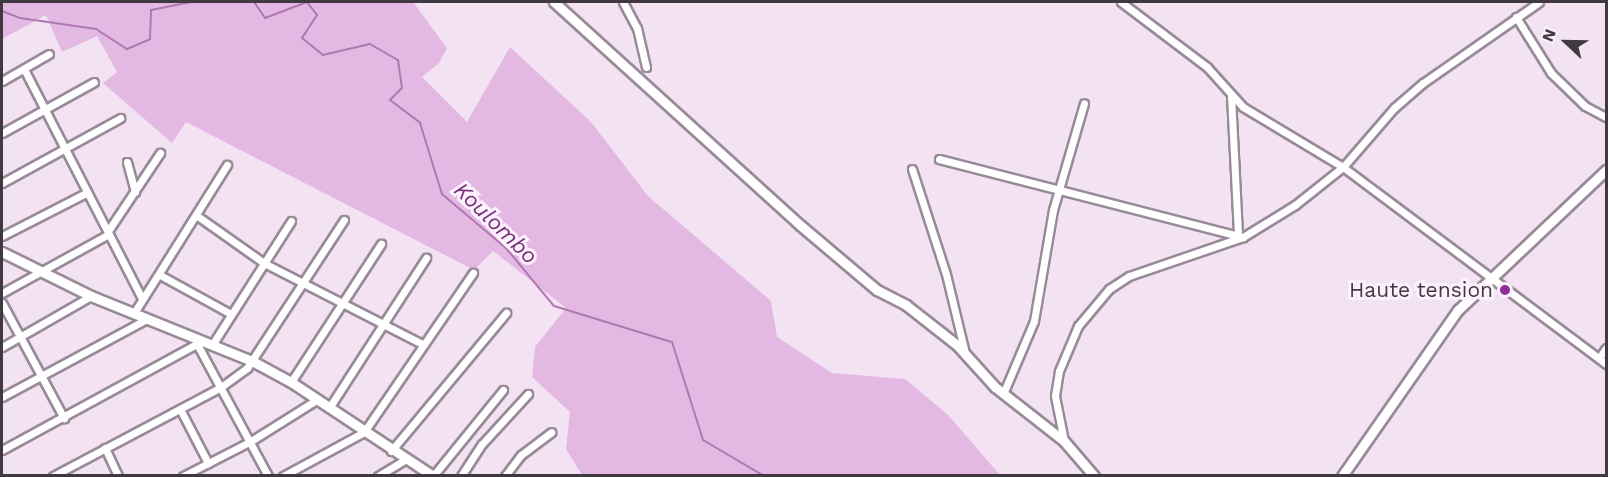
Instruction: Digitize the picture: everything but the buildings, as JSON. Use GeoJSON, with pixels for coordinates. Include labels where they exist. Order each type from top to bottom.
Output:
{"type":"FeatureCollection","features":[{"type":"Feature","properties":{"kind":"street"},"geometry":{"type":"LineString","coordinates":[[554,2],[706,135],[800,225],[877,290],[928,321],[1003,393],[1064,441],[1094,476]]}},
{"type":"Feature","properties":{"kind":"street"},"geometry":{"type":"LineString","coordinates":[[623,2],[637,28],[646,67]]}},
{"type":"Feature","properties":{"kind":"street"},"geometry":{"type":"LineString","coordinates":[[1121,2],[1207,67],[1231,96],[1254,115],[1280,126],[1343,166],[1606,364]]}},
{"type":"Feature","properties":{"kind":"street"},"geometry":{"type":"LineString","coordinates":[[1064,441],[1055,396],[1059,371],[1067,345],[1092,308],[1109,289],[1129,276],[1241,237],[1295,205],[1343,166],[1394,108],[1539,2]]}},
{"type":"Feature","properties":{"kind":"street"},"geometry":{"type":"LineString","coordinates":[[1516,17],[1551,73],[1585,106],[1606,117]]}},
{"type":"Feature","properties":{"kind":"street"},"geometry":{"type":"LineString","coordinates":[[2,81],[49,54]]}},
{"type":"Feature","properties":{"kind":"street"},"geometry":{"type":"LineString","coordinates":[[24,69],[141,297]]}},
{"type":"Feature","properties":{"kind":"street"},"geometry":{"type":"LineString","coordinates":[[2,133],[94,82]]}},
{"type":"Feature","properties":{"kind":"street"},"geometry":{"type":"LineString","coordinates":[[1231,96],[1241,237]]}},
{"type":"Feature","properties":{"kind":"street"},"geometry":{"type":"LineString","coordinates":[[1003,393],[1034,321],[1053,210],[1084,104]]}},
{"type":"Feature","properties":{"kind":"street"},"geometry":{"type":"LineString","coordinates":[[2,183],[120,118]]}},
{"type":"Feature","properties":{"kind":"street"},"geometry":{"type":"LineString","coordinates":[[2,293],[108,233],[160,153]]}},
{"type":"Feature","properties":{"kind":"street"},"geometry":{"type":"LineString","coordinates":[[939,159],[1061,188],[1241,237]]}},
{"type":"Feature","properties":{"kind":"street"},"geometry":{"type":"LineString","coordinates":[[127,162],[135,192]]}},
{"type":"Feature","properties":{"kind":"street"},"geometry":{"type":"LineString","coordinates":[[134,313],[141,297],[160,275],[227,165]]}},
{"type":"Feature","properties":{"kind":"street"},"geometry":{"type":"LineString","coordinates":[[912,169],[946,274],[966,355]]}},
{"type":"Feature","properties":{"kind":"street"},"geometry":{"type":"LineString","coordinates":[[1342,476],[1458,310],[1489,277],[1606,170]]}},
{"type":"Feature","properties":{"kind":"street"},"geometry":{"type":"LineString","coordinates":[[2,236],[86,193]]}},
{"type":"Feature","properties":{"kind":"street"},"geometry":{"type":"LineString","coordinates":[[196,215],[264,263],[422,344]]}},
{"type":"Feature","properties":{"kind":"street"},"geometry":{"type":"LineString","coordinates":[[53,476],[221,387],[254,362],[344,220]]}},
{"type":"Feature","properties":{"kind":"street"},"geometry":{"type":"LineString","coordinates":[[212,345],[291,221]]}},
{"type":"Feature","properties":{"kind":"street"},"geometry":{"type":"LineString","coordinates":[[291,382],[381,244]]}},
{"type":"Feature","properties":{"kind":"street"},"geometry":{"type":"LineString","coordinates":[[2,252],[91,296],[200,343],[212,345],[254,362],[318,399],[391,451],[433,476],[503,390]]}},
{"type":"Feature","properties":{"kind":"street"},"geometry":{"type":"LineString","coordinates":[[329,408],[426,258]]}},
{"type":"Feature","properties":{"kind":"street"},"geometry":{"type":"LineString","coordinates":[[283,476],[364,432],[422,344],[473,273]]}},
{"type":"Feature","properties":{"kind":"street"},"geometry":{"type":"LineString","coordinates":[[160,275],[231,314]]}},
{"type":"Feature","properties":{"kind":"street"},"geometry":{"type":"LineString","coordinates":[[2,347],[91,296]]}},
{"type":"Feature","properties":{"kind":"street"},"geometry":{"type":"LineString","coordinates":[[2,303],[44,374],[64,418]]}},
{"type":"Feature","properties":{"kind":"street"},"geometry":{"type":"LineString","coordinates":[[391,451],[506,313]]}},
{"type":"Feature","properties":{"kind":"street"},"geometry":{"type":"LineString","coordinates":[[2,397],[147,319]]}},
{"type":"Feature","properties":{"kind":"street"},"geometry":{"type":"LineString","coordinates":[[200,343],[268,476]]}},
{"type":"Feature","properties":{"kind":"street"},"geometry":{"type":"LineString","coordinates":[[2,450],[200,343]]}},
{"type":"Feature","properties":{"kind":"street"},"geometry":{"type":"LineString","coordinates":[[1599,358],[1606,348]]}},
{"type":"Feature","properties":{"kind":"street"},"geometry":{"type":"LineString","coordinates":[[461,476],[482,444],[528,394]]}},
{"type":"Feature","properties":{"kind":"street"},"geometry":{"type":"LineString","coordinates":[[183,476],[250,441],[318,399]]}},
{"type":"Feature","properties":{"kind":"street"},"geometry":{"type":"LineString","coordinates":[[180,409],[208,463]]}},
{"type":"Feature","properties":{"kind":"street"},"geometry":{"type":"LineString","coordinates":[[504,476],[521,455],[551,432]]}},
{"type":"Feature","properties":{"kind":"street"},"geometry":{"type":"LineString","coordinates":[[105,448],[118,476]]}},
{"type":"Feature","properties":{"kind":"street"},"geometry":{"type":"LineString","coordinates":[[378,476],[405,460]]}},
{"type":"Feature","properties":{"kind":"shaded area"},"geometry":{"type":"Polygon","coordinates":[[[2,2],[413,2],[447,48],[439,63],[422,77],[467,122],[510,47],[591,122],[648,196],[771,301],[777,337],[832,373],[905,379],[948,415],[1000,475],[582,475],[566,449],[570,412],[532,377],[535,347],[566,308],[493,251],[474,270],[186,122],[172,143],[103,83],[117,72],[97,36],[62,52],[46,15],[2,39],[2,2]]]}},
{"type":"Feature","properties":{"kind":"waterway","name":"Koulombo"},"geometry":{"type":"LineString","coordinates":[[2,11],[20,18],[96,29],[127,49],[150,39],[151,10],[191,2]]}},
{"type":"Feature","properties":{"kind":"waterway","name":"Koulombo"},"geometry":{"type":"LineString","coordinates":[[254,2],[265,18],[307,2],[317,15],[302,38],[323,55],[370,44],[398,60],[402,88],[390,100],[420,123],[442,194],[506,248],[554,306],[672,342],[703,440],[764,476]]}},
{"type":"Feature","properties":{"kind":"place","name":"Haute tension"},"geometry":{"type":"Point","coordinates":[1505,290]}}]}
